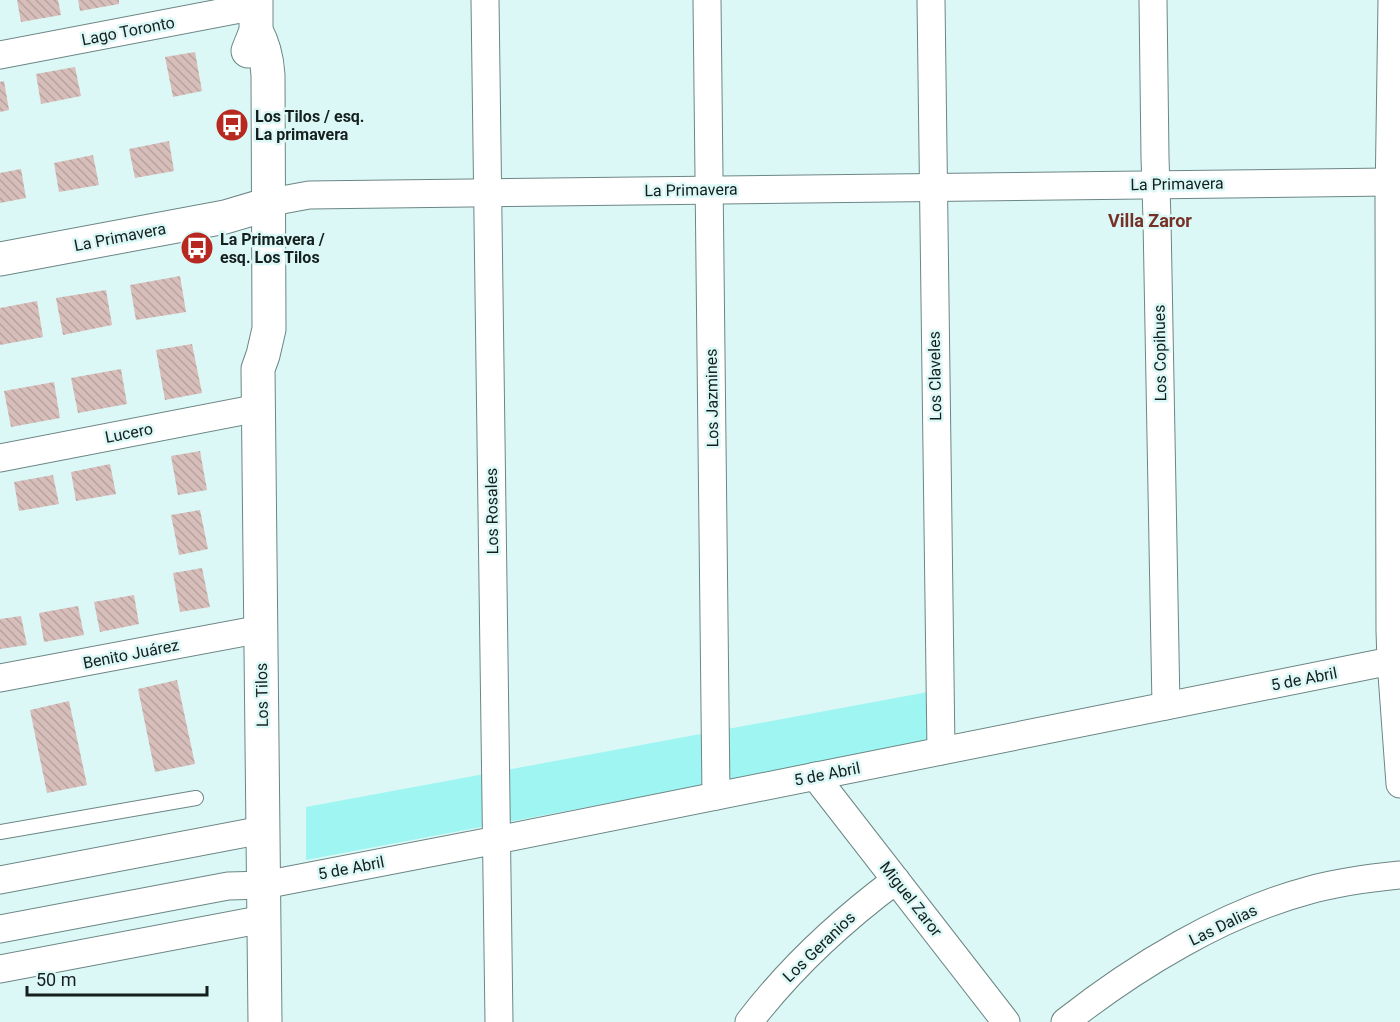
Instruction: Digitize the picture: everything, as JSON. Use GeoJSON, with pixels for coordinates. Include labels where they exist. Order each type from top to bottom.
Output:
{"type":"FeatureCollection","features":[{"type":"Feature","properties":{"kind":"street","name":"Los Rosales"},"geometry":{"type":"LineString","coordinates":[[485,0],[499,1022]]}},
{"type":"Feature","properties":{"kind":"street","name":"Los Jazmines"},"geometry":{"type":"LineString","coordinates":[[708,0],[716,796]]}},
{"type":"Feature","properties":{"kind":"street","name":"Los Claveles"},"geometry":{"type":"LineString","coordinates":[[931,0],[941,751]]}},
{"type":"Feature","properties":{"kind":"street","name":"Los Copihues"},"geometry":{"type":"LineString","coordinates":[[1153,0],[1166,706]]}},
{"type":"Feature","properties":{"kind":"street"},"geometry":{"type":"LineString","coordinates":[[1392,0],[1395,123],[1389,182],[1394,392],[1390,661],[1400,784]]}},
{"type":"Feature","properties":{"kind":"street","name":"Lago Toronto"},"geometry":{"type":"LineString","coordinates":[[0,55],[256,12]]}},
{"type":"Feature","properties":{"kind":"street","name":"Los Tilos"},"geometry":{"type":"LineString","coordinates":[[256,12],[246,68],[258,208],[249,337],[258,369],[259,408],[265,1022]]}},
{"type":"Feature","properties":{"kind":"street","name":"La Primavera"},"geometry":{"type":"LineString","coordinates":[[0,259],[225,217],[282,200],[309,195],[1389,182]]}},
{"type":"Feature","properties":{"kind":"street","name":"Lucero"},"geometry":{"type":"LineString","coordinates":[[0,458],[259,408]]}},
{"type":"Feature","properties":{"kind":"street","name":"Benito Juárez"},"geometry":{"type":"LineString","coordinates":[[0,678],[261,629]]}},
{"type":"Feature","properties":{"kind":"street","name":"5 de Abril"},"geometry":{"type":"LineString","coordinates":[[0,928],[228,886],[264,885],[1390,661]]}},
{"type":"Feature","properties":{"kind":"street","name":"Miguel Zaror"},"geometry":{"type":"LineString","coordinates":[[815,776],[1006,1022]]}},
{"type":"Feature","properties":{"kind":"street"},"geometry":{"type":"LineString","coordinates":[[0,880],[263,830]]}},
{"type":"Feature","properties":{"kind":"street","name":"Las Dalias"},"geometry":{"type":"LineString","coordinates":[[1065,1022],[1116,984],[1165,954],[1246,912],[1310,890],[1341,883],[1400,875]]}},
{"type":"Feature","properties":{"kind":"street","name":"Los Geranios"},"geometry":{"type":"LineString","coordinates":[[749,1022],[793,970],[824,939],[896,880]]}},
{"type":"Feature","properties":{"kind":"street"},"geometry":{"type":"LineString","coordinates":[[0,969],[264,919]]}},
{"type":"Feature","properties":{"kind":"lane"},"geometry":{"type":"LineString","coordinates":[[0,832],[196,798]]}},
{"type":"Feature","properties":{"kind":"shaded area"},"geometry":{"type":"Polygon","coordinates":[[[928,692],[932,742],[306,860],[306,807],[928,692]]]}},
{"type":"Feature","properties":{"kind":"building"},"geometry":{"type":"Polygon","coordinates":[[[17,0],[58,0],[61,15],[21,22],[17,0]]]}},
{"type":"Feature","properties":{"kind":"building"},"geometry":{"type":"Polygon","coordinates":[[[78,0],[119,0],[119,4],[80,11],[78,0]]]}},
{"type":"Feature","properties":{"kind":"building"},"geometry":{"type":"Polygon","coordinates":[[[195,52],[202,91],[173,97],[165,57],[195,52]]]}},
{"type":"Feature","properties":{"kind":"building"},"geometry":{"type":"Polygon","coordinates":[[[75,67],[81,96],[41,104],[36,74],[75,67]]]}},
{"type":"Feature","properties":{"kind":"building"},"geometry":{"type":"Polygon","coordinates":[[[4,81],[9,110],[0,112],[0,82],[4,81]]]}},
{"type":"Feature","properties":{"kind":"building"},"geometry":{"type":"Polygon","coordinates":[[[169,141],[174,171],[135,178],[129,149],[169,141]]]}},
{"type":"Feature","properties":{"kind":"building"},"geometry":{"type":"Polygon","coordinates":[[[93,155],[99,185],[59,192],[54,163],[93,155]]]}},
{"type":"Feature","properties":{"kind":"building"},"geometry":{"type":"Polygon","coordinates":[[[21,169],[26,198],[0,203],[0,173],[21,169]]]}},
{"type":"Feature","properties":{"kind":"building"},"geometry":{"type":"Polygon","coordinates":[[[180,276],[186,312],[136,320],[130,285],[180,276]]]}},
{"type":"Feature","properties":{"kind":"building"},"geometry":{"type":"Polygon","coordinates":[[[106,290],[112,325],[63,335],[56,298],[106,290]]]}},
{"type":"Feature","properties":{"kind":"building"},"geometry":{"type":"Polygon","coordinates":[[[37,301],[43,337],[0,345],[0,308],[37,301]]]}},
{"type":"Feature","properties":{"kind":"building"},"geometry":{"type":"Polygon","coordinates":[[[192,344],[202,393],[165,400],[156,350],[192,344]]]}},
{"type":"Feature","properties":{"kind":"building"},"geometry":{"type":"Polygon","coordinates":[[[121,369],[127,404],[78,413],[71,378],[121,369]]]}},
{"type":"Feature","properties":{"kind":"building"},"geometry":{"type":"Polygon","coordinates":[[[54,382],[60,418],[11,427],[4,391],[54,382]]]}},
{"type":"Feature","properties":{"kind":"building"},"geometry":{"type":"Polygon","coordinates":[[[200,451],[207,490],[178,495],[171,456],[200,451]]]}},
{"type":"Feature","properties":{"kind":"building"},"geometry":{"type":"Polygon","coordinates":[[[110,464],[116,494],[76,501],[71,472],[110,464]]]}},
{"type":"Feature","properties":{"kind":"building"},"geometry":{"type":"Polygon","coordinates":[[[53,475],[59,504],[19,511],[14,482],[53,475]]]}},
{"type":"Feature","properties":{"kind":"building"},"geometry":{"type":"Polygon","coordinates":[[[200,510],[208,549],[179,555],[171,515],[200,510]]]}},
{"type":"Feature","properties":{"kind":"building"},"geometry":{"type":"Polygon","coordinates":[[[202,568],[210,607],[180,612],[173,573],[202,568]]]}},
{"type":"Feature","properties":{"kind":"building"},"geometry":{"type":"Polygon","coordinates":[[[134,595],[139,624],[100,632],[94,602],[134,595]]]}},
{"type":"Feature","properties":{"kind":"building"},"geometry":{"type":"Polygon","coordinates":[[[78,606],[84,635],[44,642],[39,613],[78,606]]]}},
{"type":"Feature","properties":{"kind":"building"},"geometry":{"type":"Polygon","coordinates":[[[21,616],[27,645],[0,649],[0,619],[21,616]]]}},
{"type":"Feature","properties":{"kind":"building"},"geometry":{"type":"Polygon","coordinates":[[[177,680],[195,764],[155,772],[138,689],[177,680]]]}},
{"type":"Feature","properties":{"kind":"building"},"geometry":{"type":"Polygon","coordinates":[[[69,701],[87,785],[47,793],[30,710],[69,701]]]}},
{"type":"Feature","properties":{"kind":"place","name":"Los Tilos / esq. La primavera"},"geometry":{"type":"Point","coordinates":[232,125]}},
{"type":"Feature","properties":{"kind":"place","name":"La Primavera / esq. Los Tilos"},"geometry":{"type":"Point","coordinates":[197,248]}},
{"type":"Feature","properties":{"kind":"district","name":"Villa Zaror"},"geometry":{"type":"Point","coordinates":[1150,220]}}]}
